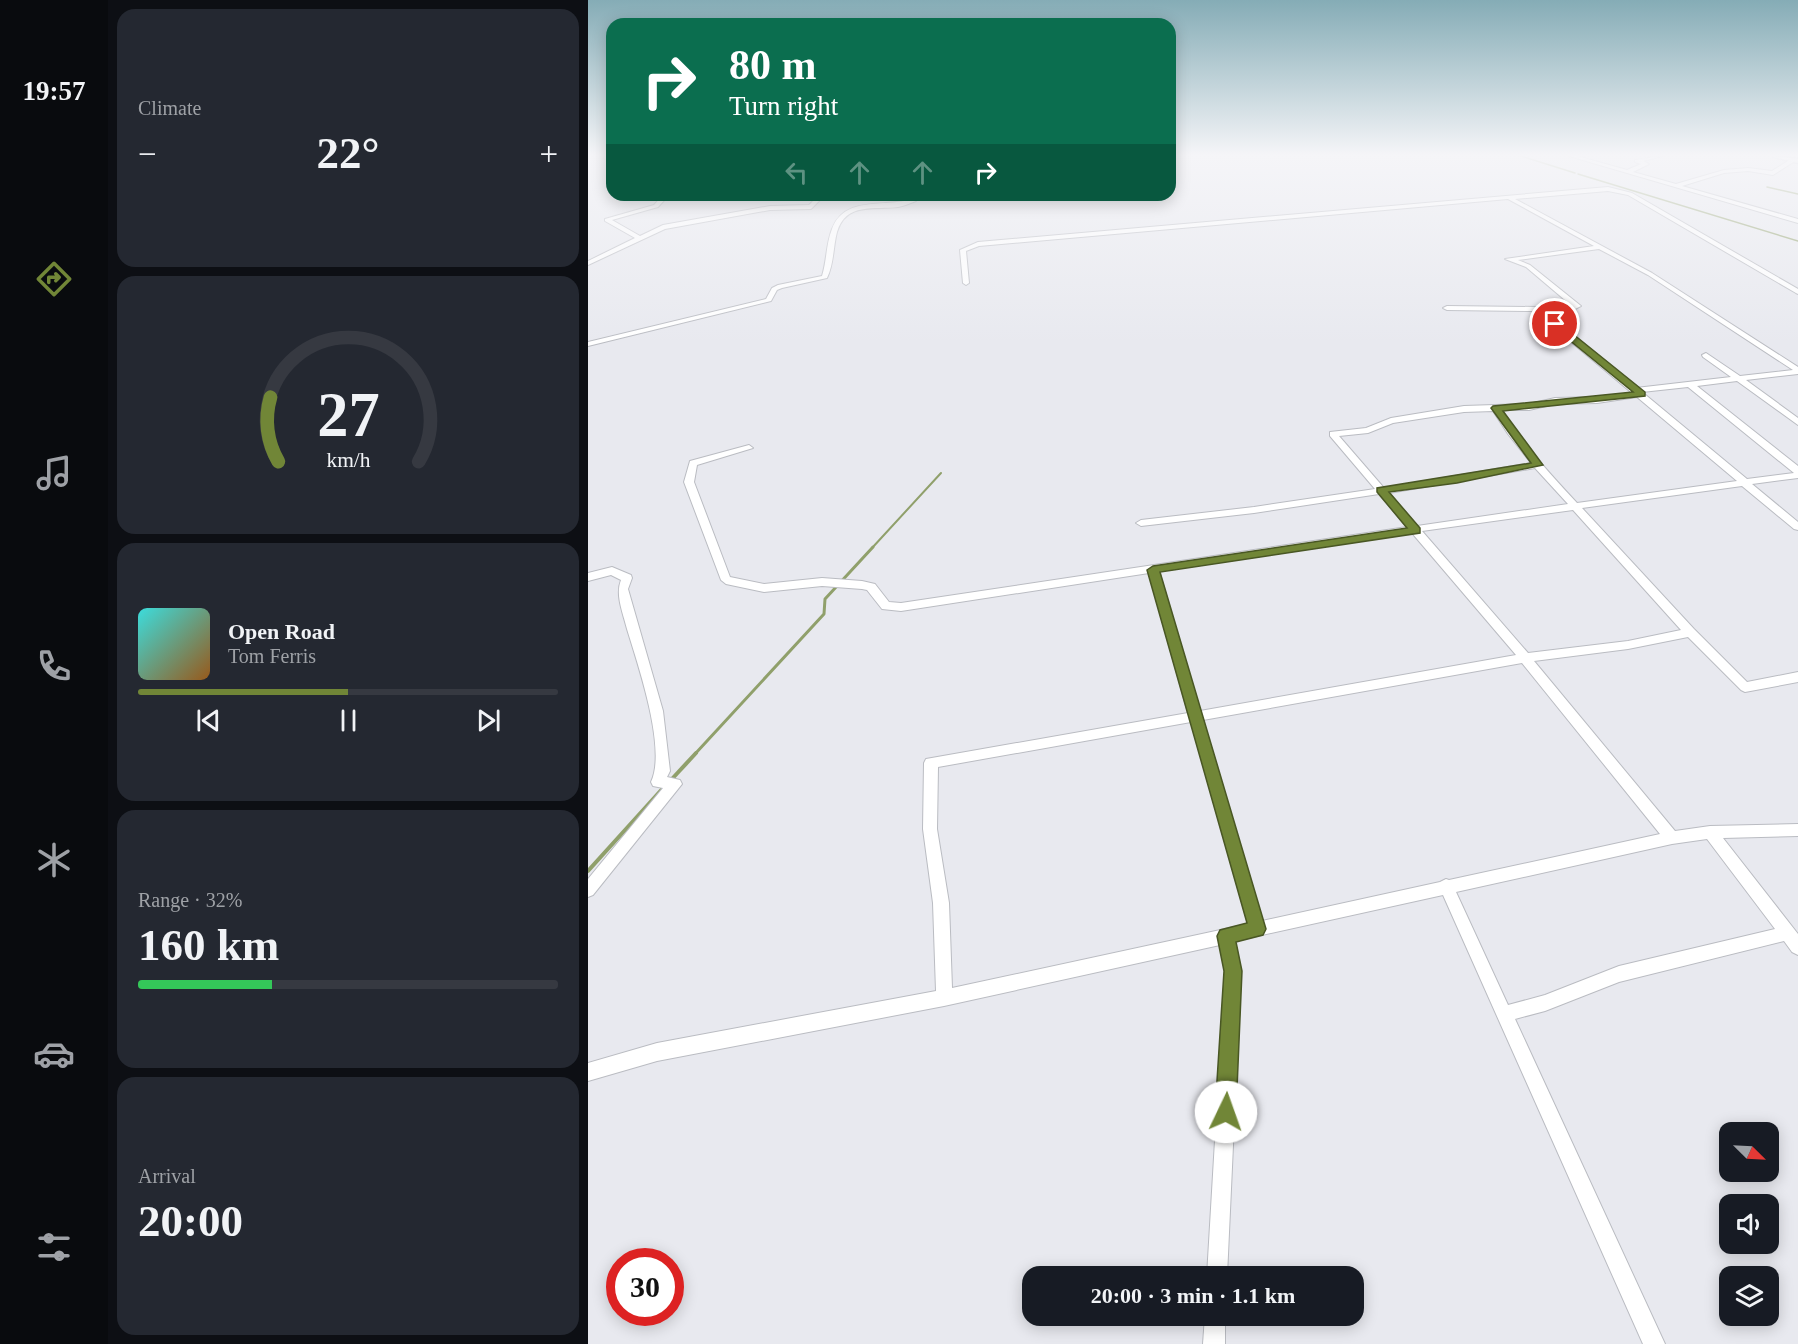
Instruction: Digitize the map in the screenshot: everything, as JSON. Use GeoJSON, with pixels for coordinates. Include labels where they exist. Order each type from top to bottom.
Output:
{"type":"FeatureCollection","features":[{"type":"Feature","properties":{"kind":"street"},"geometry":{"type":"LineString","coordinates":[[611,219],[607,220],[640,238]]}},
{"type":"Feature","properties":{"kind":"street"},"geometry":{"type":"LineString","coordinates":[[588,263],[663,227],[707,219]]}},
{"type":"Feature","properties":{"kind":"street"},"geometry":{"type":"LineString","coordinates":[[588,344],[769,300],[774,289],[780,286],[825,278],[833,229],[842,219]]}},
{"type":"Feature","properties":{"kind":"street"},"geometry":{"type":"LineString","coordinates":[[966,283],[963,250],[978,244],[1277,219]]}},
{"type":"Feature","properties":{"kind":"street"},"geometry":{"type":"LineString","coordinates":[[1547,219],[1670,286],[1798,371]]}},
{"type":"Feature","properties":{"kind":"street"},"geometry":{"type":"LineString","coordinates":[[1672,219],[1798,292]]}},
{"type":"Feature","properties":{"kind":"street"},"geometry":{"type":"LineString","coordinates":[[1539,312],[1577,306],[1528,266],[1508,259],[1602,248]]}},
{"type":"Feature","properties":{"kind":"street"},"geometry":{"type":"LineString","coordinates":[[1447,308],[1536,309],[1639,392],[1798,527]]}},
{"type":"Feature","properties":{"kind":"street"},"geometry":{"type":"LineString","coordinates":[[1706,355],[1798,422]]}},
{"type":"Feature","properties":{"kind":"street"},"geometry":{"type":"LineString","coordinates":[[1672,838],[1525,658],[1333,434],[1368,429],[1391,421],[1464,409],[1496,408],[1639,392],[1798,371]]}},
{"type":"Feature","properties":{"kind":"street"},"geometry":{"type":"LineString","coordinates":[[1691,385],[1798,473]]}},
{"type":"Feature","properties":{"kind":"street"},"geometry":{"type":"LineString","coordinates":[[1496,408],[1538,465],[1690,632],[1746,687],[1798,677]]}},
{"type":"Feature","properties":{"kind":"street"},"geometry":{"type":"LineString","coordinates":[[749,448],[693,464],[689,482],[726,580],[764,588],[839,583],[871,587],[886,606],[901,607],[1798,473]]}},
{"type":"Feature","properties":{"kind":"street"},"geometry":{"type":"LineString","coordinates":[[1141,523],[1254,510],[1457,480],[1538,465]]}},
{"type":"Feature","properties":{"kind":"street"},"geometry":{"type":"LineString","coordinates":[[1153,570],[1193,717],[1257,929]]}},
{"type":"Feature","properties":{"kind":"street"},"geometry":{"type":"LineString","coordinates":[[588,577],[612,571],[627,578],[623,589],[628,612],[657,711],[663,771],[658,782],[675,784],[588,890]]}},
{"type":"Feature","properties":{"kind":"street"},"geometry":{"type":"LineString","coordinates":[[944,998],[941,903],[930,829],[931,763],[1525,658],[1628,645],[1690,632]]}},
{"type":"Feature","properties":{"kind":"street"},"geometry":{"type":"LineString","coordinates":[[588,1072],[657,1052],[944,998],[1672,838],[1710,832],[1798,830]]}},
{"type":"Feature","properties":{"kind":"street"},"geometry":{"type":"LineString","coordinates":[[1710,832],[1798,947]]}},
{"type":"Feature","properties":{"kind":"street"},"geometry":{"type":"LineString","coordinates":[[1446,886],[1654,1344]]}},
{"type":"Feature","properties":{"kind":"street"},"geometry":{"type":"LineString","coordinates":[[1504,1014],[1545,1003],[1619,974],[1787,933]]}},
{"type":"Feature","properties":{"kind":"street"},"geometry":{"type":"LineString","coordinates":[[1218,1266],[1233,971],[1226,936]]}},
{"type":"Feature","properties":{"kind":"street"},"geometry":{"type":"LineString","coordinates":[[1214,1344],[1215,1326]]}},
{"type":"Feature","properties":{"kind":"waterway"},"geometry":{"type":"LineString","coordinates":[[1725,219],[1798,241]]}},
{"type":"Feature","properties":{"kind":"waterway"},"geometry":{"type":"LineString","coordinates":[[872,548],[941,473]]}},
{"type":"Feature","properties":{"kind":"waterway"},"geometry":{"type":"LineString","coordinates":[[695,754],[824,614],[825,599],[873,547]]}},
{"type":"Feature","properties":{"kind":"waterway"},"geometry":{"type":"LineString","coordinates":[[671,780],[696,753]]}},
{"type":"Feature","properties":{"kind":"waterway"},"geometry":{"type":"LineString","coordinates":[[588,871],[664,787]]}},
{"type":"Feature","properties":{"kind":"route"},"geometry":{"type":"LineString","coordinates":[[1226,1112],[1233,971],[1226,936],[1257,929],[1193,717],[1153,570],[1416,531],[1381,490],[1457,480],[1538,465],[1511,432],[1496,408],[1529,407],[1555,401],[1613,399],[1641,394],[1555,324]]}}]}
